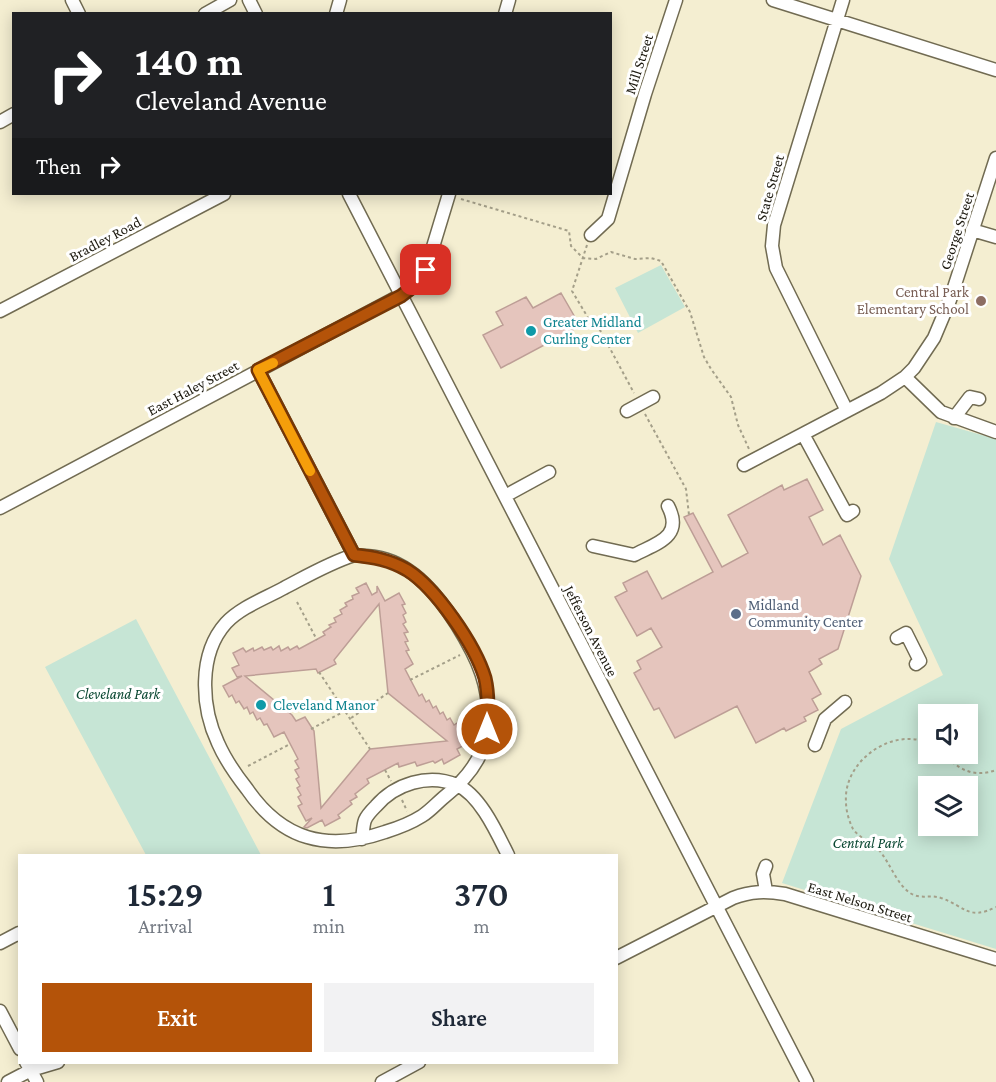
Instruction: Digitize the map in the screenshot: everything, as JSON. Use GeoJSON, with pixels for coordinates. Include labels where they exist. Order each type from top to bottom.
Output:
{"type":"FeatureCollection","features":[{"type":"Feature","properties":{"kind":"street"},"geometry":{"type":"LineString","coordinates":[[209,12],[230,0]]}},
{"type":"Feature","properties":{"kind":"street","name":"Mill Street"},"geometry":{"type":"LineString","coordinates":[[591,236],[608,219],[675,0]]}},
{"type":"Feature","properties":{"kind":"street"},"geometry":{"type":"LineString","coordinates":[[773,0],[996,70]]}},
{"type":"Feature","properties":{"kind":"street","name":"State Street"},"geometry":{"type":"LineString","coordinates":[[843,0],[774,225],[772,246],[776,268],[847,411]]}},
{"type":"Feature","properties":{"kind":"street","name":"George Street"},"geometry":{"type":"LineString","coordinates":[[749,463],[847,411],[905,377],[914,368],[934,338],[950,300],[996,158]]}},
{"type":"Feature","properties":{"kind":"street","name":"Bradley Road"},"geometry":{"type":"LineString","coordinates":[[0,311],[222,195]]}},
{"type":"Feature","properties":{"kind":"street","name":"Jefferson Avenue"},"geometry":{"type":"LineString","coordinates":[[350,195],[807,1082]]}},
{"type":"Feature","properties":{"kind":"street","name":"East Haley Street"},"geometry":{"type":"LineString","coordinates":[[0,508],[401,296],[414,286],[426,270],[449,195]]}},
{"type":"Feature","properties":{"kind":"street"},"geometry":{"type":"LineString","coordinates":[[972,230],[996,237]]}},
{"type":"Feature","properties":{"kind":"street"},"geometry":{"type":"LineString","coordinates":[[258,370],[354,555]]}},
{"type":"Feature","properties":{"kind":"street"},"geometry":{"type":"LineString","coordinates":[[905,377],[941,412],[996,432]]}},
{"type":"Feature","properties":{"kind":"street"},"geometry":{"type":"LineString","coordinates":[[627,411],[652,397]]}},
{"type":"Feature","properties":{"kind":"street"},"geometry":{"type":"LineString","coordinates":[[954,418],[970,397],[978,399]]}},
{"type":"Feature","properties":{"kind":"street"},"geometry":{"type":"LineString","coordinates":[[803,434],[829,469],[847,515],[854,512]]}},
{"type":"Feature","properties":{"kind":"street"},"geometry":{"type":"LineString","coordinates":[[505,496],[549,472]]}},
{"type":"Feature","properties":{"kind":"street"},"geometry":{"type":"LineString","coordinates":[[593,546],[634,555],[664,540],[672,531],[674,524],[674,517],[668,506]]}},
{"type":"Feature","properties":{"kind":"street"},"geometry":{"type":"LineString","coordinates":[[354,555],[382,558],[406,569],[426,584],[448,611],[471,648],[484,678],[488,706],[487,729],[481,753],[468,775],[458,785],[422,816],[403,826],[362,839],[339,843],[317,840],[294,832],[274,821],[257,803],[239,778],[218,743],[206,707],[207,665],[215,638],[228,622],[244,610],[324,567],[354,555]]}},
{"type":"Feature","properties":{"kind":"street"},"geometry":{"type":"LineString","coordinates":[[897,638],[906,633],[920,661],[916,664]]}},
{"type":"Feature","properties":{"kind":"street"},"geometry":{"type":"LineString","coordinates":[[815,745],[825,719],[845,702]]}},
{"type":"Feature","properties":{"kind":"street"},"geometry":{"type":"LineString","coordinates":[[362,839],[365,820],[386,795],[399,786],[420,781],[440,781],[458,785],[481,806],[507,854]]}},
{"type":"Feature","properties":{"kind":"street"},"geometry":{"type":"LineString","coordinates":[[766,866],[763,874],[766,891]]}},
{"type":"Feature","properties":{"kind":"street","name":"East Nelson Street"},"geometry":{"type":"LineString","coordinates":[[618,957],[745,893],[766,891],[785,894],[996,959]]}},
{"type":"Feature","properties":{"kind":"street"},"geometry":{"type":"LineString","coordinates":[[0,943],[18,934]]}},
{"type":"Feature","properties":{"kind":"street"},"geometry":{"type":"LineString","coordinates":[[0,1011],[18,1044]]}},
{"type":"Feature","properties":{"kind":"street"},"geometry":{"type":"LineString","coordinates":[[8,1082],[28,1066],[54,1064]]}},
{"type":"Feature","properties":{"kind":"street"},"geometry":{"type":"LineString","coordinates":[[382,1082],[415,1064]]}},
{"type":"Feature","properties":{"kind":"street"},"geometry":{"type":"LineString","coordinates":[[28,1066],[37,1082]]}},
{"type":"Feature","properties":{"kind":"path"},"geometry":{"type":"LineString","coordinates":[[461,199],[569,231],[571,246],[583,258],[596,259],[611,252],[635,259],[651,258],[661,261],[690,312],[704,357],[731,397],[749,463]]}},
{"type":"Feature","properties":{"kind":"path"},"geometry":{"type":"LineString","coordinates":[[591,236],[572,291],[590,321],[600,330],[686,489],[688,515]]}},
{"type":"Feature","properties":{"kind":"path"},"geometry":{"type":"LineString","coordinates":[[297,602],[316,639]]}},
{"type":"Feature","properties":{"kind":"path"},"geometry":{"type":"LineString","coordinates":[[411,680],[460,655]]}},
{"type":"Feature","properties":{"kind":"path"},"geometry":{"type":"LineString","coordinates":[[319,672],[370,749]]}},
{"type":"Feature","properties":{"kind":"path"},"geometry":{"type":"LineString","coordinates":[[350,719],[388,693]]}},
{"type":"Feature","properties":{"kind":"path"},"geometry":{"type":"LineString","coordinates":[[311,729],[344,711]]}},
{"type":"Feature","properties":{"kind":"path"},"geometry":{"type":"LineString","coordinates":[[918,738],[903,738],[874,750],[863,759],[853,773],[845,800],[852,827],[859,836],[879,851],[891,871],[909,892],[920,898],[937,896],[955,906],[978,914],[996,907]]}},
{"type":"Feature","properties":{"kind":"path"},"geometry":{"type":"LineString","coordinates":[[248,766],[290,744]]}},
{"type":"Feature","properties":{"kind":"path"},"geometry":{"type":"LineString","coordinates":[[954,764],[964,771],[978,774],[996,770]]}},
{"type":"Feature","properties":{"kind":"path"},"geometry":{"type":"LineString","coordinates":[[385,770],[393,783]]}},
{"type":"Feature","properties":{"kind":"path"},"geometry":{"type":"LineString","coordinates":[[399,795],[409,814]]}},
{"type":"Feature","properties":{"kind":"green space"},"geometry":{"type":"Polygon","coordinates":[[[661,265],[685,307],[638,333],[615,288],[661,265]]]}},
{"type":"Feature","properties":{"kind":"green space","name":"Central Park"},"geometry":{"type":"Polygon","coordinates":[[[936,422],[996,439],[996,949],[782,883],[841,729],[943,675],[889,559],[936,422]]]}},
{"type":"Feature","properties":{"kind":"green space","name":"Cleveland Park"},"geometry":{"type":"Polygon","coordinates":[[[136,619],[260,854],[145,854],[45,667],[136,619]]]}},
{"type":"Feature","properties":{"kind":"building","name":"Greater Midland Curling Center"},"geometry":{"type":"Polygon","coordinates":[[[561,293],[580,326],[501,368],[483,335],[503,325],[496,312],[526,297],[533,308],[561,293]]]}},
{"type":"Feature","properties":{"kind":"building","name":"Midland Community Center"},"geometry":{"type":"Polygon","coordinates":[[[807,479],[823,510],[809,517],[823,545],[840,535],[861,576],[838,649],[819,659],[822,664],[809,672],[821,694],[812,699],[818,710],[804,717],[806,721],[786,731],[784,728],[756,743],[737,706],[675,738],[659,708],[654,710],[634,673],[641,669],[637,661],[662,647],[651,628],[637,636],[615,597],[627,591],[623,583],[647,571],[662,599],[713,572],[684,517],[693,513],[722,567],[748,553],[728,515],[782,485],[784,490],[807,479]]]}},
{"type":"Feature","properties":{"kind":"building","name":"Cleveland Manor"},"geometry":{"type":"Polygon","coordinates":[[[366,583],[372,595],[377,592],[377,586],[385,601],[399,593],[405,604],[402,605],[406,613],[403,615],[406,622],[403,624],[408,632],[404,633],[409,650],[406,651],[413,664],[405,669],[419,696],[422,694],[426,702],[429,700],[433,708],[436,706],[440,714],[443,712],[447,720],[450,718],[454,725],[457,723],[464,737],[461,739],[477,738],[457,749],[460,755],[444,764],[442,759],[435,763],[433,761],[417,766],[415,762],[399,767],[398,763],[367,779],[369,783],[355,794],[357,797],[350,801],[352,804],[338,815],[340,818],[325,826],[322,820],[307,828],[304,827],[312,818],[306,821],[298,806],[302,804],[297,788],[300,786],[296,779],[299,777],[295,770],[299,768],[295,761],[298,759],[284,732],[274,737],[267,724],[264,725],[260,718],[257,720],[253,712],[250,714],[247,707],[244,709],[239,701],[236,703],[232,695],[229,697],[223,686],[242,676],[237,677],[232,668],[239,665],[233,653],[243,648],[246,652],[262,647],[264,650],[271,647],[273,650],[279,646],[281,651],[297,646],[299,649],[325,635],[323,632],[331,627],[329,625],[336,622],[334,618],[342,614],[340,610],[347,606],[345,603],[359,593],[356,588],[366,583]],[[379,604],[334,660],[336,664],[318,673],[316,669],[245,676],[292,715],[296,721],[305,717],[314,731],[321,808],[370,749],[447,741],[388,693],[379,604]]]}},
{"type":"Feature","properties":{"kind":"slow traffic"},"geometry":{"type":"LineString","coordinates":[[273,363],[258,370],[310,471]]}},
{"type":"Feature","properties":{"kind":"place","name":"Central Park Elementary School"},"geometry":{"type":"Point","coordinates":[981,301]}},
{"type":"Feature","properties":{"kind":"place","name":"Greater Midland Curling Center"},"geometry":{"type":"Point","coordinates":[531,331]}},
{"type":"Feature","properties":{"kind":"place","name":"Midland Community Center"},"geometry":{"type":"Point","coordinates":[736,614]}},
{"type":"Feature","properties":{"kind":"place","name":"Cleveland Manor"},"geometry":{"type":"Point","coordinates":[261,705]}},
{"type":"Feature","properties":{"kind":"route"},"geometry":{"type":"LineString","coordinates":[[426,270],[414,286],[401,296],[258,370],[354,555],[382,558],[406,569],[426,584],[448,611],[471,648],[484,678],[488,706],[487,729]]}}]}
